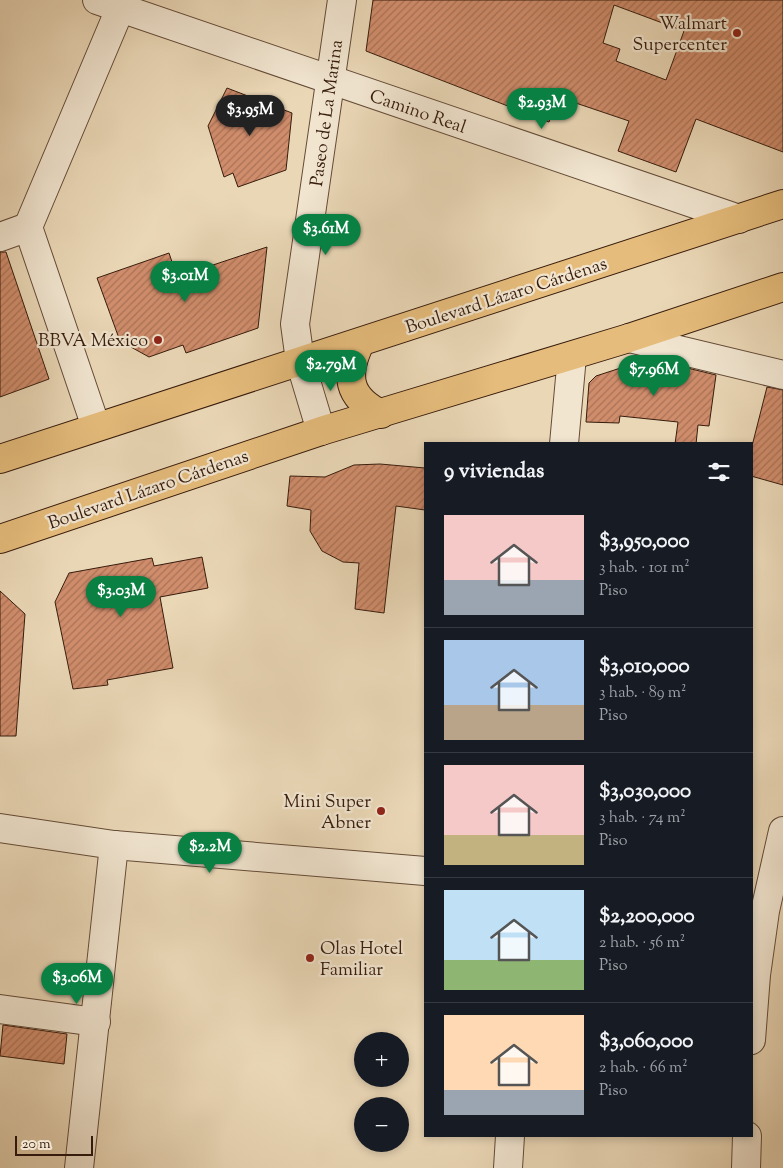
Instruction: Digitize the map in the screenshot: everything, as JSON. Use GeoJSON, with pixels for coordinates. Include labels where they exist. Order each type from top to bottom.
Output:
{"type":"FeatureCollection","features":[{"type":"Feature","properties":{"kind":"main road","name":"Boulevard Lázaro Cárdenas"},"geometry":{"type":"LineString","coordinates":[[0,459],[783,204]]}},
{"type":"Feature","properties":{"kind":"main road","name":"Boulevard Lázaro Cárdenas"},"geometry":{"type":"LineString","coordinates":[[0,539],[321,431],[572,356],[783,287]]}},
{"type":"Feature","properties":{"kind":"main road"},"geometry":{"type":"LineString","coordinates":[[360,343],[351,368],[351,386],[366,407],[381,414]]}},
{"type":"Feature","properties":{"kind":"street","name":"Paseo de La Marina"},"geometry":{"type":"LineString","coordinates":[[321,431],[300,361],[295,324],[342,0]]}},
{"type":"Feature","properties":{"kind":"street","name":"Camino Real"},"geometry":{"type":"LineString","coordinates":[[109,5],[739,219]]}},
{"type":"Feature","properties":{"kind":"street"},"geometry":{"type":"LineString","coordinates":[[96,427],[28,227],[109,5]]}},
{"type":"Feature","properties":{"kind":"street"},"geometry":{"type":"LineString","coordinates":[[0,237],[28,227]]}},
{"type":"Feature","properties":{"kind":"street"},"geometry":{"type":"LineString","coordinates":[[629,338],[783,375]]}},
{"type":"Feature","properties":{"kind":"street"},"geometry":{"type":"LineString","coordinates":[[564,442],[572,356]]}},
{"type":"Feature","properties":{"kind":"street"},"geometry":{"type":"LineString","coordinates":[[0,828],[114,845],[424,871]]}},
{"type":"Feature","properties":{"kind":"street"},"geometry":{"type":"LineString","coordinates":[[753,1014],[758,910],[783,831]]}},
{"type":"Feature","properties":{"kind":"street"},"geometry":{"type":"LineString","coordinates":[[79,1168],[114,845]]}},
{"type":"Feature","properties":{"kind":"street"},"geometry":{"type":"LineString","coordinates":[[0,1008],[96,1022]]}},
{"type":"Feature","properties":{"kind":"street"},"geometry":{"type":"LineString","coordinates":[[508,1168],[510,1137]]}},
{"type":"Feature","properties":{"kind":"street"},"geometry":{"type":"LineString","coordinates":[[746,1168],[747,1137]]}},
{"type":"Feature","properties":{"kind":"building"},"geometry":{"type":"Polygon","coordinates":[[[373,0],[783,0],[783,152],[696,119],[676,172],[618,151],[629,121],[558,97],[549,122],[366,51],[373,0]],[[614,5],[603,43],[620,49],[616,61],[666,80],[684,31],[614,5]]]}},
{"type":"Feature","properties":{"kind":"building"},"geometry":{"type":"Polygon","coordinates":[[[227,88],[292,113],[286,170],[238,187],[233,173],[224,177],[208,126],[227,88]]]}},
{"type":"Feature","properties":{"kind":"building"},"geometry":{"type":"Polygon","coordinates":[[[267,247],[258,328],[186,353],[183,345],[149,357],[120,341],[97,278],[169,253],[177,277],[267,247]]]}},
{"type":"Feature","properties":{"kind":"building"},"geometry":{"type":"Polygon","coordinates":[[[0,252],[6,252],[49,379],[0,397],[0,252]]]}},
{"type":"Feature","properties":{"kind":"building"},"geometry":{"type":"Polygon","coordinates":[[[642,361],[667,363],[716,375],[709,426],[698,425],[696,442],[675,442],[678,422],[620,416],[619,423],[586,422],[589,383],[596,376],[642,361]]]}},
{"type":"Feature","properties":{"kind":"building"},"geometry":{"type":"Polygon","coordinates":[[[767,387],[783,390],[783,485],[753,477],[753,442],[767,387]]]}},
{"type":"Feature","properties":{"kind":"building"},"geometry":{"type":"Polygon","coordinates":[[[380,464],[424,468],[424,510],[396,506],[384,613],[355,609],[359,563],[343,562],[322,551],[310,531],[311,510],[287,506],[290,476],[325,477],[354,465],[380,464]]]}},
{"type":"Feature","properties":{"kind":"building"},"geometry":{"type":"Polygon","coordinates":[[[202,557],[208,588],[160,597],[173,668],[107,680],[108,685],[73,689],[55,602],[69,573],[152,558],[154,566],[202,557]]]}},
{"type":"Feature","properties":{"kind":"building"},"geometry":{"type":"Polygon","coordinates":[[[0,591],[25,614],[16,736],[0,736],[0,591]]]}},
{"type":"Feature","properties":{"kind":"building"},"geometry":{"type":"Polygon","coordinates":[[[3,1025],[67,1034],[64,1064],[0,1056],[3,1025]]]}},
{"type":"Feature","properties":{"kind":"place","name":"Walmart Supercenter"},"geometry":{"type":"Point","coordinates":[737,33]}},
{"type":"Feature","properties":{"kind":"place","name":"BBVA México"},"geometry":{"type":"Point","coordinates":[158,340]}},
{"type":"Feature","properties":{"kind":"place","name":"Mini Super Abner"},"geometry":{"type":"Point","coordinates":[381,811]}},
{"type":"Feature","properties":{"kind":"place","name":"Olas Hotel Familiar"},"geometry":{"type":"Point","coordinates":[310,958]}}]}
